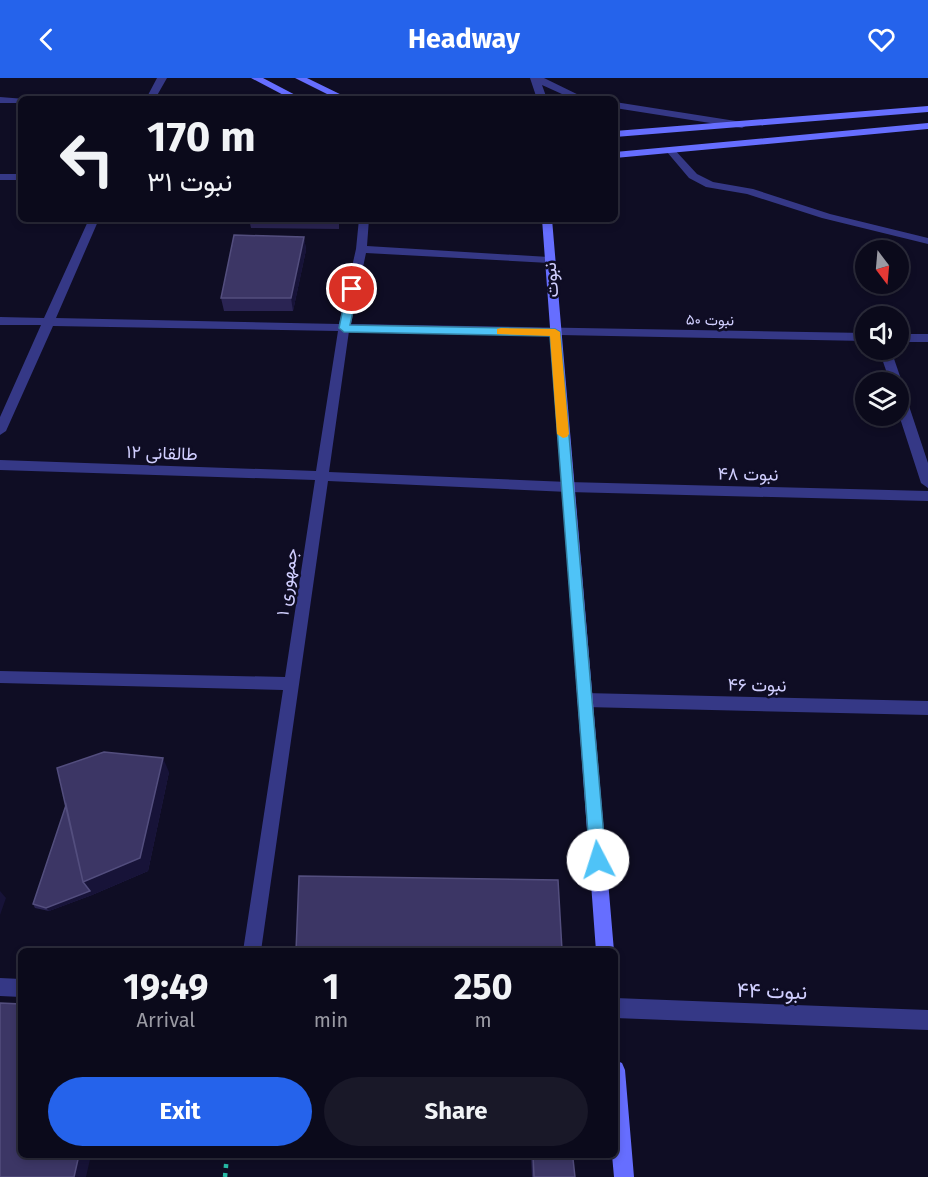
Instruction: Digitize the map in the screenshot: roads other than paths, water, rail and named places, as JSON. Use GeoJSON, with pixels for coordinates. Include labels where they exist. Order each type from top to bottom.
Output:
{"type":"FeatureCollection","features":[{"type":"Feature","properties":{"kind":"main road"},"geometry":{"type":"LineString","coordinates":[[256,78],[292,96]]}},
{"type":"Feature","properties":{"kind":"main road"},"geometry":{"type":"LineString","coordinates":[[303,78],[339,96]]}},
{"type":"Feature","properties":{"kind":"main road"},"geometry":{"type":"LineString","coordinates":[[618,134],[928,109]]}},
{"type":"Feature","properties":{"kind":"main road"},"geometry":{"type":"LineString","coordinates":[[618,155],[928,126]]}},
{"type":"Feature","properties":{"kind":"main road","name":"نبوت"},"geometry":{"type":"LineString","coordinates":[[547,222],[605,948]]}},
{"type":"Feature","properties":{"kind":"main road"},"geometry":{"type":"LineString","coordinates":[[618,1106],[624,1177]]}},
{"type":"Feature","properties":{"kind":"street"},"geometry":{"type":"LineString","coordinates":[[151,96],[162,78]]}},
{"type":"Feature","properties":{"kind":"street"},"geometry":{"type":"LineString","coordinates":[[536,78],[541,96]]}},
{"type":"Feature","properties":{"kind":"street"},"geometry":{"type":"LineString","coordinates":[[536,78],[573,96]]}},
{"type":"Feature","properties":{"kind":"street"},"geometry":{"type":"LineString","coordinates":[[0,100],[18,100]]}},
{"type":"Feature","properties":{"kind":"street"},"geometry":{"type":"LineString","coordinates":[[618,105],[742,124]]}},
{"type":"Feature","properties":{"kind":"street"},"geometry":{"type":"LineString","coordinates":[[670,150],[693,176],[710,185],[749,191],[826,216],[928,241]]}},
{"type":"Feature","properties":{"kind":"street"},"geometry":{"type":"LineString","coordinates":[[0,177],[18,177]]}},
{"type":"Feature","properties":{"kind":"street"},"geometry":{"type":"LineString","coordinates":[[0,431],[93,222]]}},
{"type":"Feature","properties":{"kind":"street","name":"جمهوری ۱"},"geometry":{"type":"LineString","coordinates":[[252,948],[344,328],[361,249],[364,222]]}},
{"type":"Feature","properties":{"kind":"street"},"geometry":{"type":"LineString","coordinates":[[361,249],[549,261]]}},
{"type":"Feature","properties":{"kind":"street","name":"نبوت ۵۰"},"geometry":{"type":"LineString","coordinates":[[0,321],[855,337]]}},
{"type":"Feature","properties":{"kind":"street"},"geometry":{"type":"LineString","coordinates":[[909,338],[928,338]]}},
{"type":"Feature","properties":{"kind":"street"},"geometry":{"type":"LineString","coordinates":[[909,425],[928,483]]}},
{"type":"Feature","properties":{"kind":"street","name":"طالقانی ۱۲"},"geometry":{"type":"LineString","coordinates":[[0,465],[568,487]]}},
{"type":"Feature","properties":{"kind":"street","name":"نبوت ۴۸"},"geometry":{"type":"LineString","coordinates":[[568,487],[928,496]]}},
{"type":"Feature","properties":{"kind":"street"},"geometry":{"type":"LineString","coordinates":[[0,677],[292,684]]}},
{"type":"Feature","properties":{"kind":"street","name":"نبوت ۴۶"},"geometry":{"type":"LineString","coordinates":[[585,700],[928,708]]}},
{"type":"Feature","properties":{"kind":"street"},"geometry":{"type":"LineString","coordinates":[[0,987],[18,988]]}},
{"type":"Feature","properties":{"kind":"street","name":"نبوت ۴۴"},"geometry":{"type":"LineString","coordinates":[[618,1008],[928,1020]]}}]}
